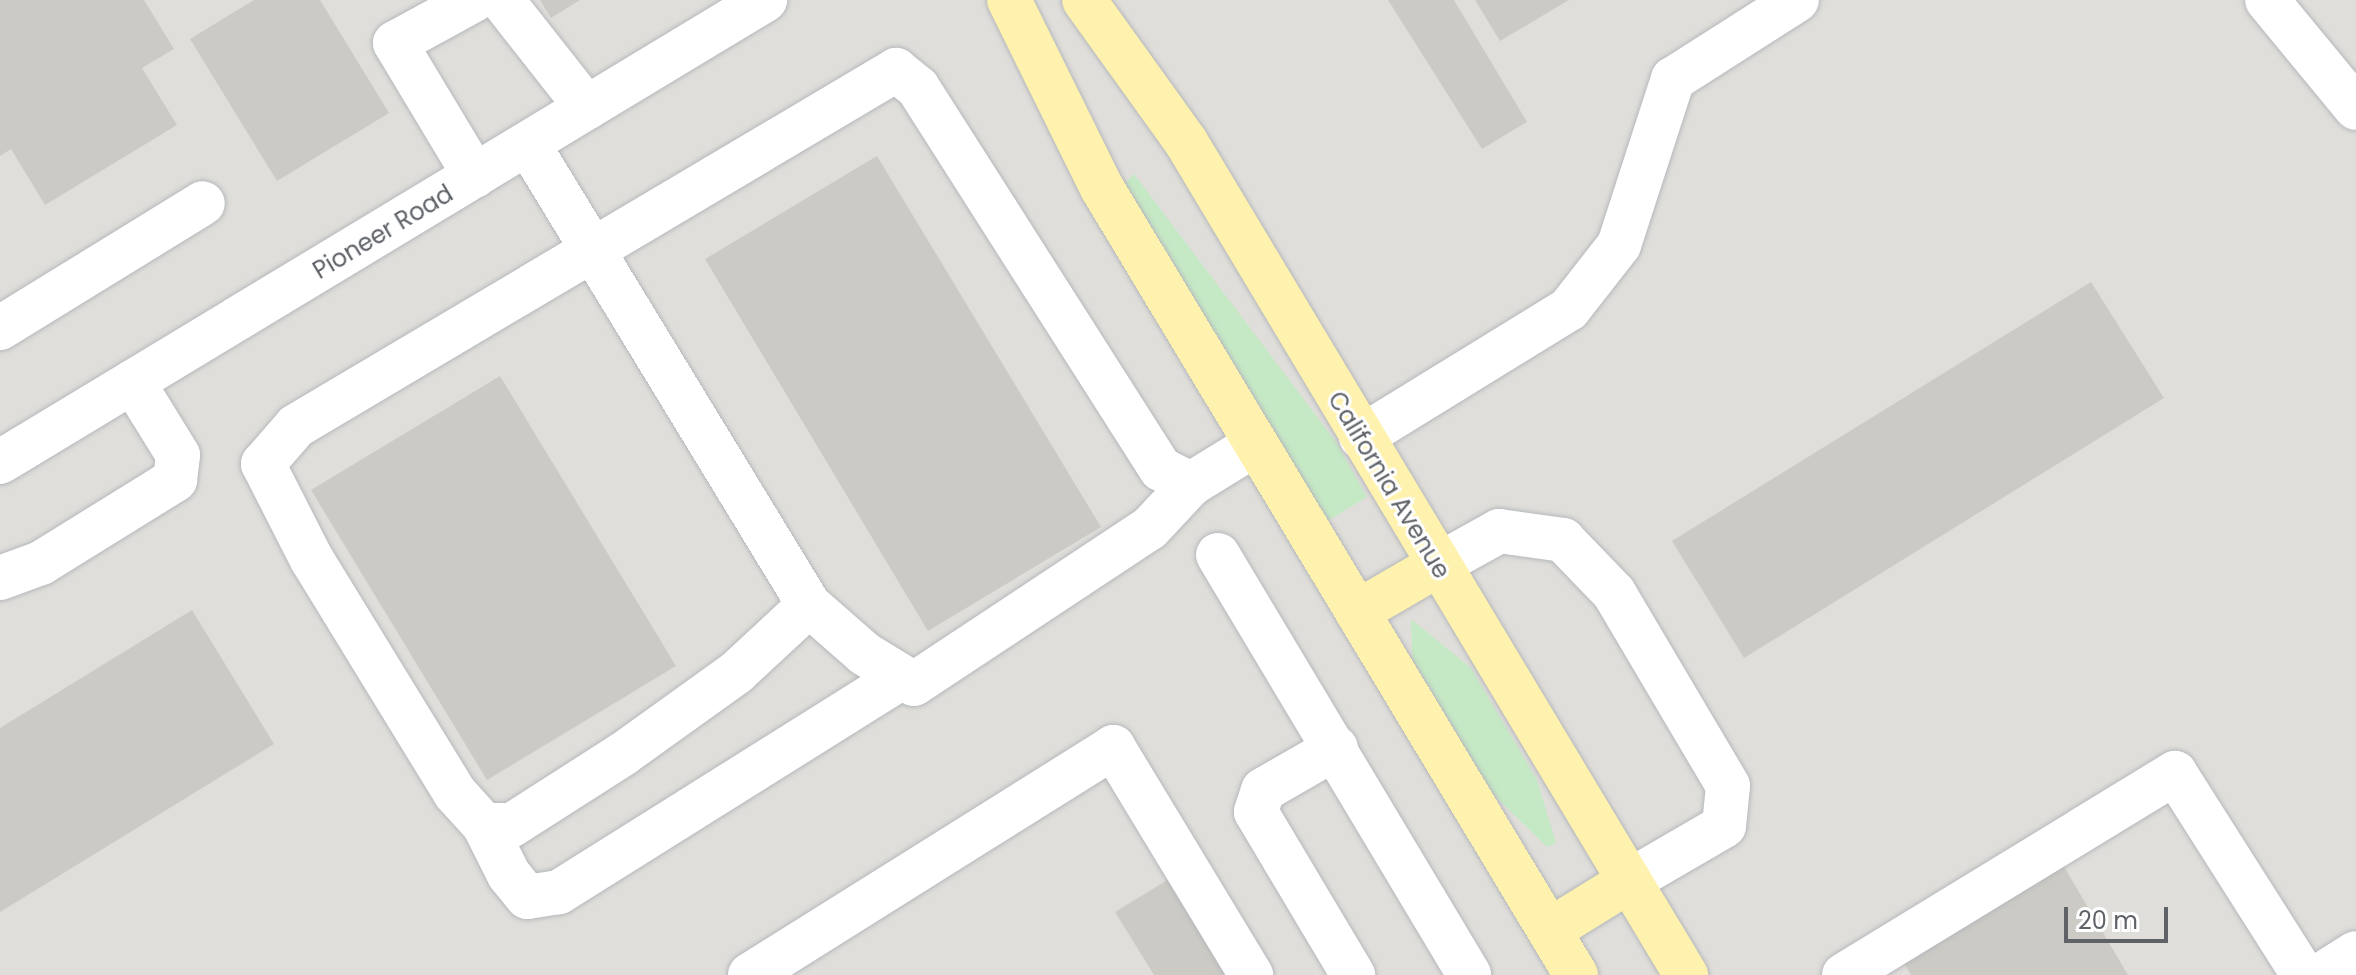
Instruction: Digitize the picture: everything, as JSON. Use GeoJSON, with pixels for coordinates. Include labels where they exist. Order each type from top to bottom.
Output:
{"type":"FeatureCollection","features":[{"type":"Feature","properties":{"kind":"main road"},"geometry":{"type":"LineString","coordinates":[[1009,0],[1066,123],[1576,975]]}},
{"type":"Feature","properties":{"kind":"main road","name":"California Avenue"},"geometry":{"type":"LineString","coordinates":[[1084,0],[1186,142],[1686,975]]}},
{"type":"Feature","properties":{"kind":"main road"},"geometry":{"type":"LineString","coordinates":[[1357,612],[1438,565]]}},
{"type":"Feature","properties":{"kind":"main road"},"geometry":{"type":"LineString","coordinates":[[1550,930],[1629,881]]}},
{"type":"Feature","properties":{"kind":"street"},"geometry":{"type":"LineString","coordinates":[[474,0],[395,43],[475,176]]}},
{"type":"Feature","properties":{"kind":"street"},"geometry":{"type":"LineString","coordinates":[[502,0],[587,108]]}},
{"type":"Feature","properties":{"kind":"street","name":"Pioneer Road"},"geometry":{"type":"LineString","coordinates":[[2,458],[765,0]]}},
{"type":"Feature","properties":{"kind":"street"},"geometry":{"type":"LineString","coordinates":[[1361,437],[1569,309],[1619,245],[1673,79],[1797,0]]}},
{"type":"Feature","properties":{"kind":"street"},"geometry":{"type":"LineString","coordinates":[[2267,0],[2356,108]]}},
{"type":"Feature","properties":{"kind":"street"},"geometry":{"type":"LineString","coordinates":[[902,677],[559,892],[527,897],[509,875],[484,825],[455,793],[312,560],[263,464],[296,426],[403,367],[591,249],[896,70],[918,88],[1161,469],[1191,484]]}},
{"type":"Feature","properties":{"kind":"street"},"geometry":{"type":"LineString","coordinates":[[528,144],[809,605],[865,654],[914,684],[1045,602],[1150,528],[1191,484],[1256,444]]}},
{"type":"Feature","properties":{"kind":"street"},"geometry":{"type":"LineString","coordinates":[[0,328],[203,203]]}},
{"type":"Feature","properties":{"kind":"street"},"geometry":{"type":"LineString","coordinates":[[0,578],[41,563],[175,480],[178,455],[133,382]]}},
{"type":"Feature","properties":{"kind":"street"},"geometry":{"type":"LineString","coordinates":[[1438,565],[1499,531],[1563,540],[1614,593],[1728,786],[1724,826],[1629,881]]}},
{"type":"Feature","properties":{"kind":"street"},"geometry":{"type":"LineString","coordinates":[[1218,555],[1469,975]]}},
{"type":"Feature","properties":{"kind":"street"},"geometry":{"type":"LineString","coordinates":[[484,825],[512,825],[623,754],[737,672],[809,605]]}},
{"type":"Feature","properties":{"kind":"street"},"geometry":{"type":"LineString","coordinates":[[750,975],[1113,747],[1251,975]]}},
{"type":"Feature","properties":{"kind":"street"},"geometry":{"type":"LineString","coordinates":[[1336,748],[1263,790],[1256,812],[1353,975]]}},
{"type":"Feature","properties":{"kind":"street"},"geometry":{"type":"LineString","coordinates":[[1844,975],[2175,773],[2303,975]]}},
{"type":"Feature","properties":{"kind":"street"},"geometry":{"type":"LineString","coordinates":[[2321,975],[2356,953]]}},
{"type":"Feature","properties":{"kind":"shaded area"},"geometry":{"type":"Polygon","coordinates":[[[0,0],[2356,0],[2356,975],[0,975],[0,0]]]}},
{"type":"Feature","properties":{"kind":"green space"},"geometry":{"type":"Polygon","coordinates":[[[1134,174],[1336,442],[1367,497],[1326,522],[1123,185],[1134,174]]]}},
{"type":"Feature","properties":{"kind":"green space"},"geometry":{"type":"Polygon","coordinates":[[[1411,619],[1471,668],[1537,780],[1556,843],[1547,847],[1492,793],[1412,658],[1411,619]]]}},
{"type":"Feature","properties":{"kind":"building"},"geometry":{"type":"Polygon","coordinates":[[[0,0],[144,0],[174,49],[142,68],[177,125],[45,205],[11,149],[0,156],[0,0]]]}},
{"type":"Feature","properties":{"kind":"building"},"geometry":{"type":"Polygon","coordinates":[[[254,0],[320,0],[389,113],[277,181],[190,39],[254,0]]]}},
{"type":"Feature","properties":{"kind":"building"},"geometry":{"type":"Polygon","coordinates":[[[540,0],[580,0],[551,18],[540,0]]]}},
{"type":"Feature","properties":{"kind":"building"},"geometry":{"type":"Polygon","coordinates":[[[1388,0],[1454,0],[1527,122],[1482,149],[1388,0]]]}},
{"type":"Feature","properties":{"kind":"building"},"geometry":{"type":"Polygon","coordinates":[[[1475,0],[1569,0],[1500,41],[1475,0]]]}},
{"type":"Feature","properties":{"kind":"building"},"geometry":{"type":"Polygon","coordinates":[[[877,156],[1101,527],[928,631],[705,259],[877,156]]]}},
{"type":"Feature","properties":{"kind":"building"},"geometry":{"type":"Polygon","coordinates":[[[2091,282],[2164,398],[1744,658],[1672,541],[2091,282]]]}},
{"type":"Feature","properties":{"kind":"building"},"geometry":{"type":"Polygon","coordinates":[[[500,376],[676,666],[487,780],[311,490],[500,376]]]}},
{"type":"Feature","properties":{"kind":"building"},"geometry":{"type":"Polygon","coordinates":[[[192,610],[274,744],[0,912],[0,728],[192,610]]]}},
{"type":"Feature","properties":{"kind":"building"},"geometry":{"type":"Polygon","coordinates":[[[2063,865],[2128,975],[1911,975],[1902,960],[2063,865]]]}},
{"type":"Feature","properties":{"kind":"building"},"geometry":{"type":"Polygon","coordinates":[[[1179,873],[1240,975],[1154,975],[1115,912],[1179,873]]]}}]}
